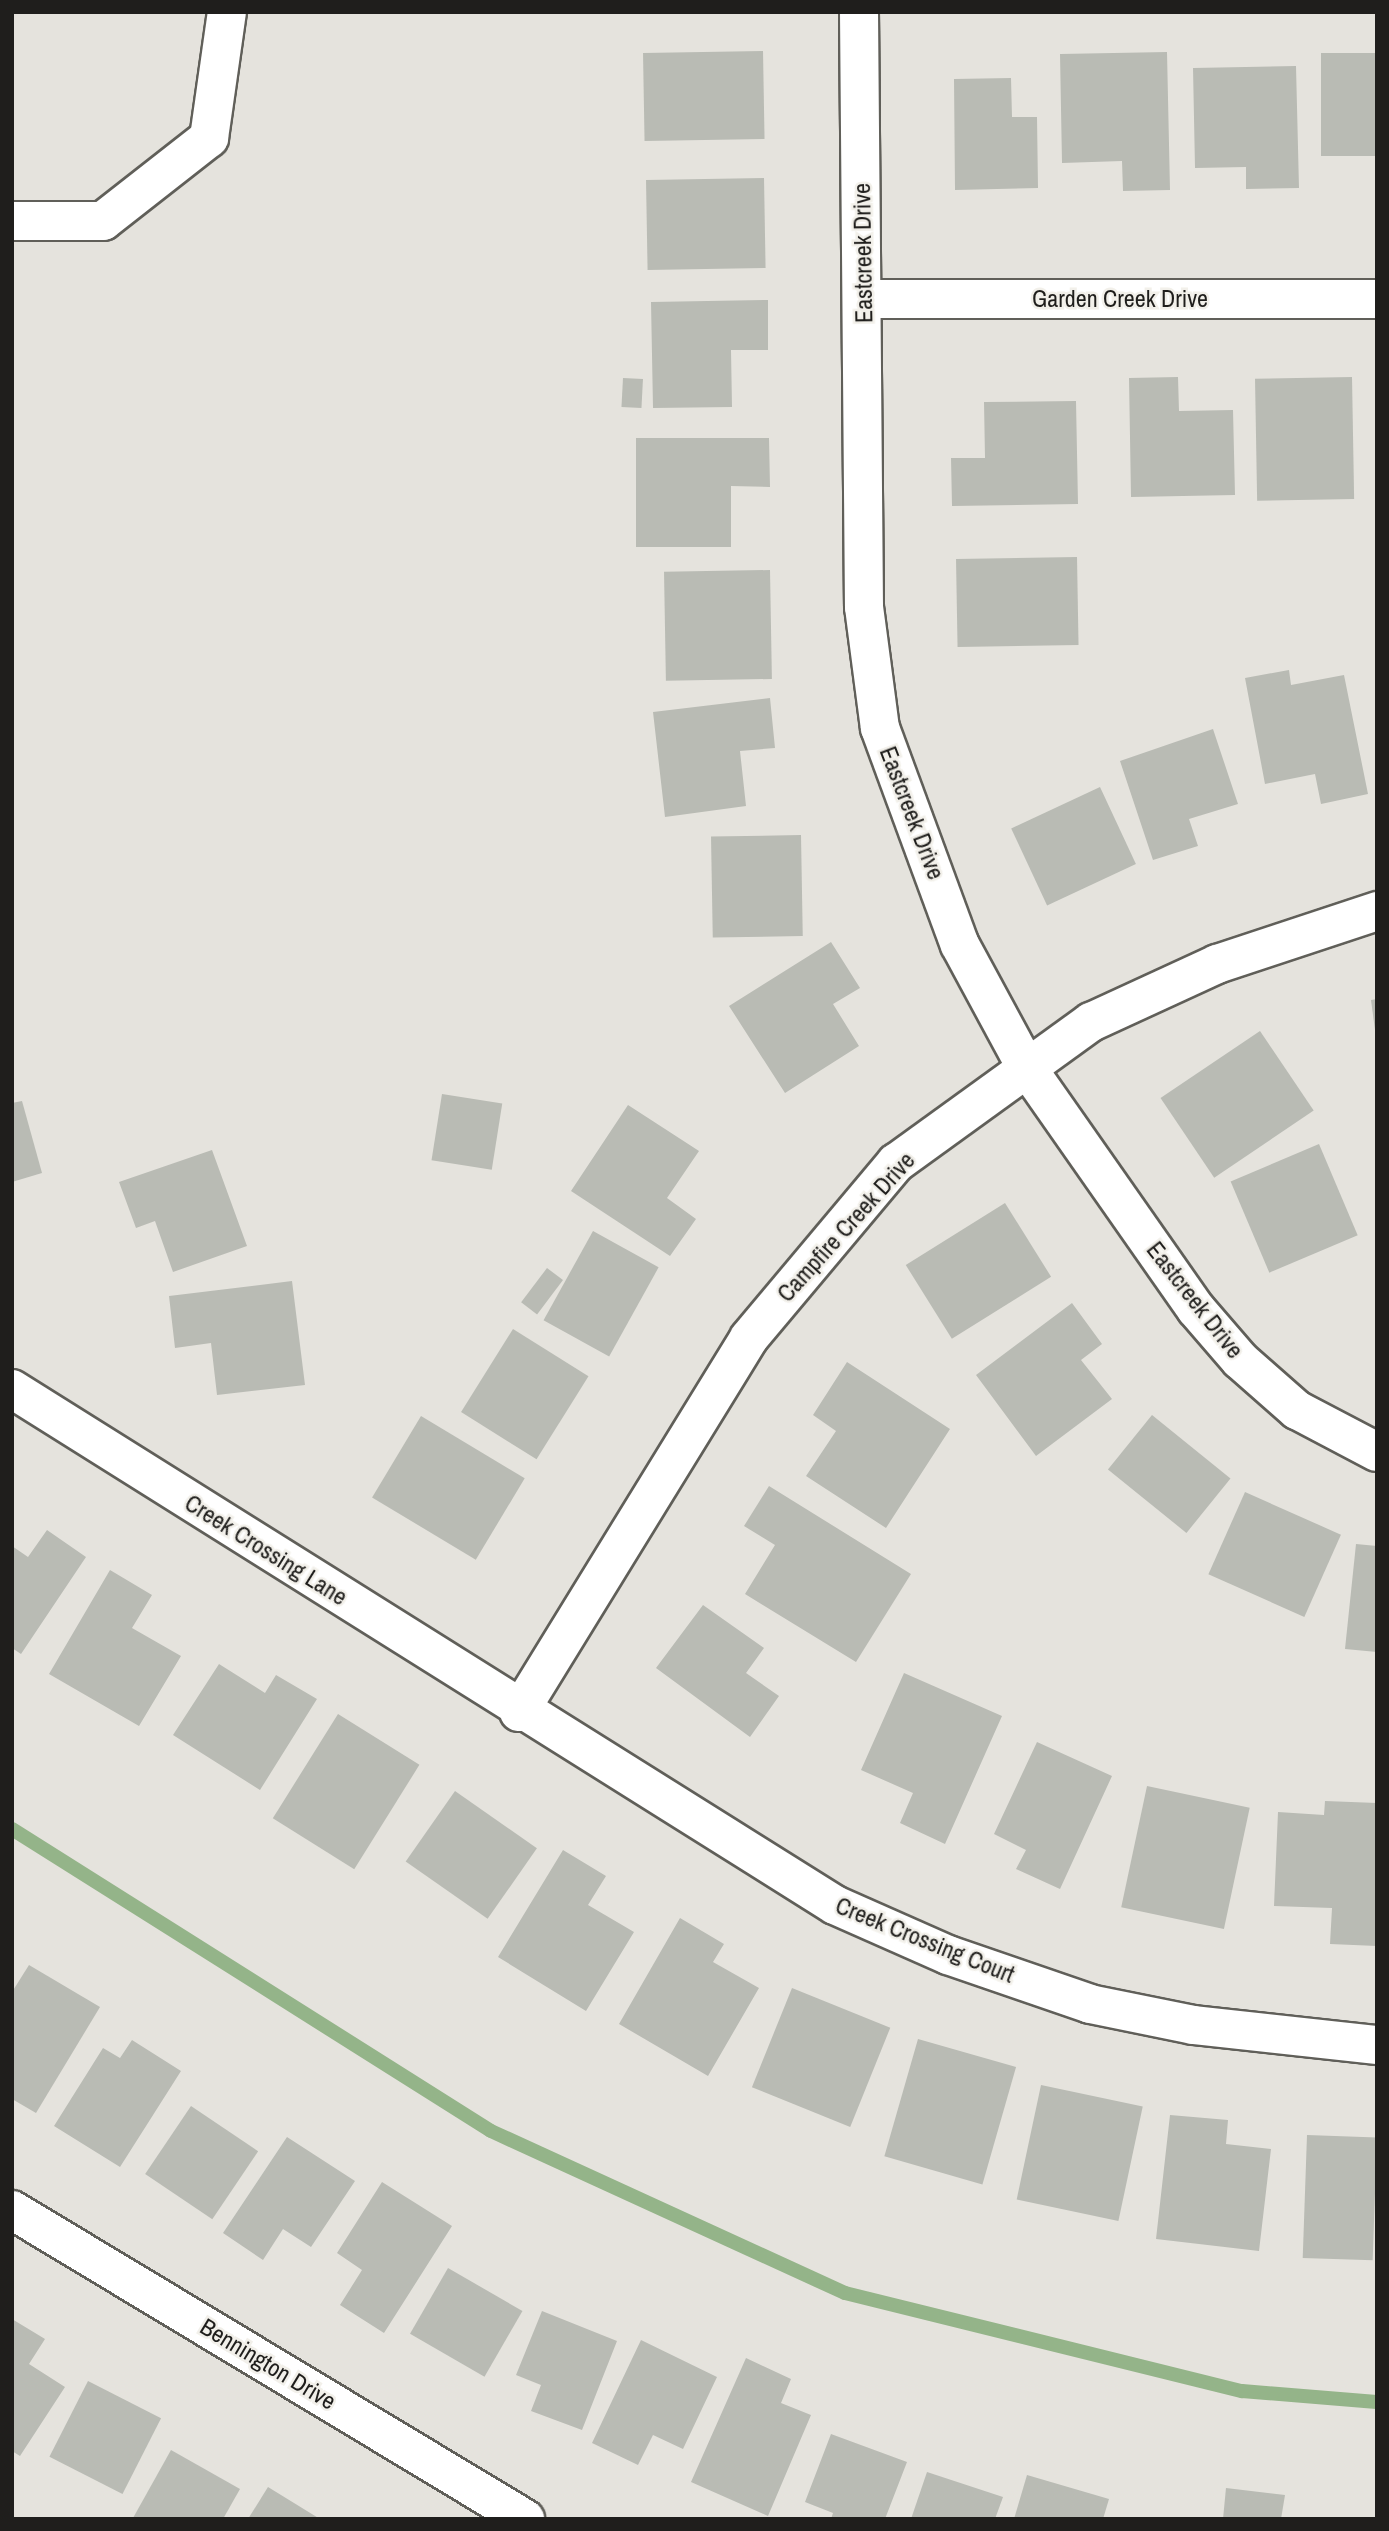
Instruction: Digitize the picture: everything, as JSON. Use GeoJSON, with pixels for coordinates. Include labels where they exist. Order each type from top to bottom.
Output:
{"type":"FeatureCollection","features":[{"type":"Feature","properties":{"kind":"street"},"geometry":{"type":"LineString","coordinates":[[12,221],[103,221],[209,138],[227,12]]}},
{"type":"Feature","properties":{"kind":"street","name":"Eastcreek Drive"},"geometry":{"type":"LineString","coordinates":[[859,12],[864,607],[880,728],[960,945],[1025,1065],[1196,1309],[1240,1360],[1297,1410],[1377,1452]]}},
{"type":"Feature","properties":{"kind":"street","name":"Garden Creek Drive"},"geometry":{"type":"LineString","coordinates":[[863,299],[1377,299]]}},
{"type":"Feature","properties":{"kind":"street","name":"Campfire Creek Drive"},"geometry":{"type":"LineString","coordinates":[[519,1712],[749,1338],[896,1163],[1025,1065],[1091,1022],[1217,964],[1377,911]]}},
{"type":"Feature","properties":{"kind":"street","name":"Creek Crossing Lane"},"geometry":{"type":"LineString","coordinates":[[12,1389],[519,1712]]}},
{"type":"Feature","properties":{"kind":"street","name":"Creek Crossing Court"},"geometry":{"type":"LineString","coordinates":[[519,1712],[835,1905],[948,1955],[1090,2004],[1193,2025],[1377,2045]]}},
{"type":"Feature","properties":{"kind":"street","name":"Bennington Drive"},"geometry":{"type":"LineString","coordinates":[[12,2210],[525,2519]]}},
{"type":"Feature","properties":{"kind":"building"},"geometry":{"type":"Polygon","coordinates":[[[763,51],[765,139],[645,141],[643,53],[763,51]]]}},
{"type":"Feature","properties":{"kind":"building"},"geometry":{"type":"Polygon","coordinates":[[[1167,52],[1170,190],[1123,191],[1122,161],[1062,163],[1060,54],[1167,52]]]}},
{"type":"Feature","properties":{"kind":"building"},"geometry":{"type":"Polygon","coordinates":[[[1321,53],[1377,53],[1377,156],[1321,156],[1321,53]]]}},
{"type":"Feature","properties":{"kind":"building"},"geometry":{"type":"Polygon","coordinates":[[[1296,66],[1299,188],[1246,189],[1246,167],[1195,168],[1193,68],[1296,66]]]}},
{"type":"Feature","properties":{"kind":"building"},"geometry":{"type":"Polygon","coordinates":[[[1011,78],[1012,117],[1037,117],[1038,188],[955,190],[954,79],[1011,78]]]}},
{"type":"Feature","properties":{"kind":"building"},"geometry":{"type":"Polygon","coordinates":[[[764,178],[766,268],[648,270],[646,180],[764,178]]]}},
{"type":"Feature","properties":{"kind":"building"},"geometry":{"type":"Polygon","coordinates":[[[768,300],[768,350],[731,350],[732,407],[653,408],[651,302],[768,300]]]}},
{"type":"Feature","properties":{"kind":"building"},"geometry":{"type":"Polygon","coordinates":[[[1178,377],[1179,411],[1233,410],[1235,495],[1131,497],[1129,378],[1178,377]]]}},
{"type":"Feature","properties":{"kind":"building"},"geometry":{"type":"Polygon","coordinates":[[[1352,377],[1354,499],[1257,501],[1255,379],[1352,377]]]}},
{"type":"Feature","properties":{"kind":"building"},"geometry":{"type":"Polygon","coordinates":[[[623,378],[643,379],[641,408],[621,407],[623,378]]]}},
{"type":"Feature","properties":{"kind":"building"},"geometry":{"type":"Polygon","coordinates":[[[1076,401],[1078,504],[952,506],[951,458],[985,458],[984,402],[1076,401]]]}},
{"type":"Feature","properties":{"kind":"building"},"geometry":{"type":"Polygon","coordinates":[[[636,438],[769,438],[770,487],[731,486],[731,547],[636,547],[636,438]]]}},
{"type":"Feature","properties":{"kind":"building"},"geometry":{"type":"Polygon","coordinates":[[[1077,557],[1079,645],[958,647],[956,559],[1077,557]]]}},
{"type":"Feature","properties":{"kind":"building"},"geometry":{"type":"Polygon","coordinates":[[[770,570],[772,679],[666,681],[664,572],[770,570]]]}},
{"type":"Feature","properties":{"kind":"building"},"geometry":{"type":"Polygon","coordinates":[[[1289,670],[1291,685],[1344,675],[1368,794],[1321,804],[1315,774],[1265,784],[1245,678],[1289,670]]]}},
{"type":"Feature","properties":{"kind":"building"},"geometry":{"type":"Polygon","coordinates":[[[770,698],[775,748],[740,751],[746,806],[665,817],[653,712],[770,698]]]}},
{"type":"Feature","properties":{"kind":"building"},"geometry":{"type":"Polygon","coordinates":[[[1213,729],[1238,804],[1189,819],[1198,846],[1153,860],[1120,761],[1213,729]]]}},
{"type":"Feature","properties":{"kind":"building"},"geometry":{"type":"Polygon","coordinates":[[[1100,787],[1136,864],[1047,905],[1011,828],[1100,787]]]}},
{"type":"Feature","properties":{"kind":"building"},"geometry":{"type":"Polygon","coordinates":[[[801,835],[803,936],[713,938],[711,837],[801,835]]]}},
{"type":"Feature","properties":{"kind":"building"},"geometry":{"type":"Polygon","coordinates":[[[831,942],[860,988],[833,1004],[859,1046],[785,1093],[729,1006],[831,942]]]}},
{"type":"Feature","properties":{"kind":"building"},"geometry":{"type":"Polygon","coordinates":[[[1377,999],[1377,1030],[1375,1030],[1371,1000],[1377,999]]]}},
{"type":"Feature","properties":{"kind":"building"},"geometry":{"type":"Polygon","coordinates":[[[1260,1031],[1314,1111],[1214,1178],[1161,1098],[1260,1031]]]}},
{"type":"Feature","properties":{"kind":"building"},"geometry":{"type":"Polygon","coordinates":[[[442,1094],[502,1104],[492,1170],[432,1160],[442,1094]]]}},
{"type":"Feature","properties":{"kind":"building"},"geometry":{"type":"Polygon","coordinates":[[[22,1101],[42,1173],[12,1182],[12,1103],[22,1101]]]}},
{"type":"Feature","properties":{"kind":"building"},"geometry":{"type":"Polygon","coordinates":[[[628,1105],[699,1151],[667,1198],[696,1219],[670,1256],[571,1191],[628,1105]]]}},
{"type":"Feature","properties":{"kind":"building"},"geometry":{"type":"Polygon","coordinates":[[[1319,1144],[1358,1235],[1269,1273],[1231,1182],[1319,1144]]]}},
{"type":"Feature","properties":{"kind":"building"},"geometry":{"type":"Polygon","coordinates":[[[212,1150],[247,1246],[173,1272],[155,1221],[136,1228],[119,1182],[212,1150]]]}},
{"type":"Feature","properties":{"kind":"building"},"geometry":{"type":"Polygon","coordinates":[[[1005,1203],[1051,1277],[952,1339],[906,1265],[1005,1203]]]}},
{"type":"Feature","properties":{"kind":"building"},"geometry":{"type":"Polygon","coordinates":[[[593,1231],[659,1267],[609,1357],[544,1320],[593,1231]]]}},
{"type":"Feature","properties":{"kind":"building"},"geometry":{"type":"Polygon","coordinates":[[[547,1268],[563,1280],[537,1314],[521,1302],[547,1268]]]}},
{"type":"Feature","properties":{"kind":"building"},"geometry":{"type":"Polygon","coordinates":[[[292,1281],[305,1385],[217,1395],[211,1343],[175,1348],[169,1296],[292,1281]]]}},
{"type":"Feature","properties":{"kind":"building"},"geometry":{"type":"Polygon","coordinates":[[[1072,1303],[1102,1344],[1081,1360],[1112,1399],[1036,1456],[976,1375],[1072,1303]]]}},
{"type":"Feature","properties":{"kind":"building"},"geometry":{"type":"Polygon","coordinates":[[[513,1329],[588,1376],[537,1459],[461,1412],[513,1329]]]}},
{"type":"Feature","properties":{"kind":"building"},"geometry":{"type":"Polygon","coordinates":[[[847,1362],[950,1429],[886,1528],[806,1476],[836,1431],[813,1415],[847,1362]]]}},
{"type":"Feature","properties":{"kind":"building"},"geometry":{"type":"Polygon","coordinates":[[[1152,1415],[1230,1479],[1186,1533],[1108,1469],[1152,1415]]]}},
{"type":"Feature","properties":{"kind":"building"},"geometry":{"type":"Polygon","coordinates":[[[421,1416],[525,1478],[476,1560],[372,1497],[421,1416]]]}},
{"type":"Feature","properties":{"kind":"building"},"geometry":{"type":"Polygon","coordinates":[[[769,1486],[911,1574],[856,1662],[745,1594],[775,1545],[744,1526],[769,1486]]]}},
{"type":"Feature","properties":{"kind":"building"},"geometry":{"type":"Polygon","coordinates":[[[1245,1492],[1341,1535],[1304,1617],[1208,1574],[1245,1492]]]}},
{"type":"Feature","properties":{"kind":"building"},"geometry":{"type":"Polygon","coordinates":[[[47,1530],[86,1557],[21,1654],[12,1648],[12,1546],[28,1557],[47,1530]]]}},
{"type":"Feature","properties":{"kind":"building"},"geometry":{"type":"Polygon","coordinates":[[[1356,1544],[1377,1546],[1377,1652],[1345,1649],[1356,1544]]]}},
{"type":"Feature","properties":{"kind":"building"},"geometry":{"type":"Polygon","coordinates":[[[110,1570],[152,1595],[132,1628],[181,1656],[139,1726],[49,1674],[110,1570]]]}},
{"type":"Feature","properties":{"kind":"building"},"geometry":{"type":"Polygon","coordinates":[[[703,1605],[764,1648],[746,1673],[779,1696],[750,1737],[656,1668],[703,1605]]]}},
{"type":"Feature","properties":{"kind":"building"},"geometry":{"type":"Polygon","coordinates":[[[219,1664],[265,1693],[276,1675],[317,1699],[260,1790],[173,1735],[219,1664]]]}},
{"type":"Feature","properties":{"kind":"building"},"geometry":{"type":"Polygon","coordinates":[[[904,1673],[1002,1716],[945,1844],[900,1823],[913,1793],[861,1770],[904,1673]]]}},
{"type":"Feature","properties":{"kind":"building"},"geometry":{"type":"Polygon","coordinates":[[[338,1714],[419,1765],[354,1869],[273,1818],[338,1714]]]}},
{"type":"Feature","properties":{"kind":"building"},"geometry":{"type":"Polygon","coordinates":[[[1037,1742],[1112,1776],[1060,1889],[1016,1869],[1026,1850],[994,1834],[1037,1742]]]}},
{"type":"Feature","properties":{"kind":"building"},"geometry":{"type":"Polygon","coordinates":[[[1147,1786],[1250,1808],[1224,1929],[1121,1907],[1147,1786]]]}},
{"type":"Feature","properties":{"kind":"building"},"geometry":{"type":"Polygon","coordinates":[[[455,1791],[537,1848],[488,1919],[406,1861],[455,1791]]]}},
{"type":"Feature","properties":{"kind":"building"},"geometry":{"type":"Polygon","coordinates":[[[1325,1801],[1377,1803],[1377,1946],[1330,1944],[1332,1908],[1274,1906],[1278,1812],[1324,1815],[1325,1801]]]}},
{"type":"Feature","properties":{"kind":"building"},"geometry":{"type":"Polygon","coordinates":[[[563,1850],[606,1876],[588,1905],[634,1932],[586,2011],[498,1957],[563,1850]]]}},
{"type":"Feature","properties":{"kind":"building"},"geometry":{"type":"Polygon","coordinates":[[[680,1918],[724,1944],[713,1962],[759,1988],[708,2076],[619,2024],[680,1918]]]}},
{"type":"Feature","properties":{"kind":"building"},"geometry":{"type":"Polygon","coordinates":[[[29,1965],[100,2007],[36,2113],[12,2099],[12,1992],[29,1965]]]}},
{"type":"Feature","properties":{"kind":"building"},"geometry":{"type":"Polygon","coordinates":[[[792,1988],[890,2028],[850,2127],[752,2087],[792,1988]]]}},
{"type":"Feature","properties":{"kind":"building"},"geometry":{"type":"Polygon","coordinates":[[[918,2039],[1016,2067],[982,2184],[884,2156],[918,2039]]]}},
{"type":"Feature","properties":{"kind":"building"},"geometry":{"type":"Polygon","coordinates":[[[132,2040],[181,2071],[120,2167],[54,2126],[103,2048],[120,2058],[132,2040]]]}},
{"type":"Feature","properties":{"kind":"building"},"geometry":{"type":"Polygon","coordinates":[[[1041,2085],[1143,2107],[1118,2221],[1017,2199],[1041,2085]]]}},
{"type":"Feature","properties":{"kind":"building"},"geometry":{"type":"Polygon","coordinates":[[[191,2106],[258,2151],[212,2219],[145,2174],[191,2106]]]}},
{"type":"Feature","properties":{"kind":"building"},"geometry":{"type":"Polygon","coordinates":[[[1170,2115],[1228,2120],[1226,2144],[1271,2149],[1259,2251],[1156,2239],[1170,2115]]]}},
{"type":"Feature","properties":{"kind":"building"},"geometry":{"type":"Polygon","coordinates":[[[1307,2135],[1377,2137],[1373,2260],[1303,2258],[1307,2135]]]}},
{"type":"Feature","properties":{"kind":"building"},"geometry":{"type":"Polygon","coordinates":[[[287,2137],[355,2181],[311,2247],[283,2229],[263,2260],[223,2233],[287,2137]]]}},
{"type":"Feature","properties":{"kind":"building"},"geometry":{"type":"Polygon","coordinates":[[[382,2182],[452,2226],[384,2333],[340,2305],[362,2270],[337,2253],[382,2182]]]}},
{"type":"Feature","properties":{"kind":"building"},"geometry":{"type":"Polygon","coordinates":[[[448,2268],[522,2311],[484,2377],[410,2334],[448,2268]]]}},
{"type":"Feature","properties":{"kind":"building"},"geometry":{"type":"Polygon","coordinates":[[[542,2311],[617,2341],[582,2430],[531,2411],[541,2385],[516,2375],[542,2311]]]}},
{"type":"Feature","properties":{"kind":"building"},"geometry":{"type":"Polygon","coordinates":[[[12,2319],[45,2339],[29,2364],[65,2387],[20,2456],[12,2451],[12,2319]]]}},
{"type":"Feature","properties":{"kind":"building"},"geometry":{"type":"Polygon","coordinates":[[[641,2340],[717,2377],[683,2449],[653,2435],[638,2465],[592,2443],[641,2340]]]}},
{"type":"Feature","properties":{"kind":"building"},"geometry":{"type":"Polygon","coordinates":[[[746,2358],[791,2379],[781,2403],[811,2415],[768,2516],[691,2482],[746,2358]]]}},
{"type":"Feature","properties":{"kind":"building"},"geometry":{"type":"Polygon","coordinates":[[[88,2381],[161,2418],[122,2494],[49,2457],[88,2381]]]}},
{"type":"Feature","properties":{"kind":"building"},"geometry":{"type":"Polygon","coordinates":[[[831,2434],[907,2462],[885,2519],[831,2519],[833,2513],[805,2502],[831,2434]]]}},
{"type":"Feature","properties":{"kind":"building"},"geometry":{"type":"Polygon","coordinates":[[[171,2450],[240,2489],[223,2519],[133,2518],[171,2450]]]}},
{"type":"Feature","properties":{"kind":"building"},"geometry":{"type":"Polygon","coordinates":[[[927,2472],[1003,2497],[995,2519],[911,2519],[927,2472]]]}},
{"type":"Feature","properties":{"kind":"building"},"geometry":{"type":"Polygon","coordinates":[[[1027,2475],[1109,2499],[1103,2519],[1014,2519],[1027,2475]]]}},
{"type":"Feature","properties":{"kind":"building"},"geometry":{"type":"Polygon","coordinates":[[[268,2487],[320,2519],[248,2519],[268,2487]]]}},
{"type":"Feature","properties":{"kind":"building"},"geometry":{"type":"Polygon","coordinates":[[[1226,2488],[1285,2495],[1281,2519],[1223,2519],[1226,2488]]]}},
{"type":"Feature","properties":{"kind":"waterway"},"geometry":{"type":"LineString","coordinates":[[12,1829],[491,2131],[845,2293],[1242,2391],[1377,2402]]}}]}
